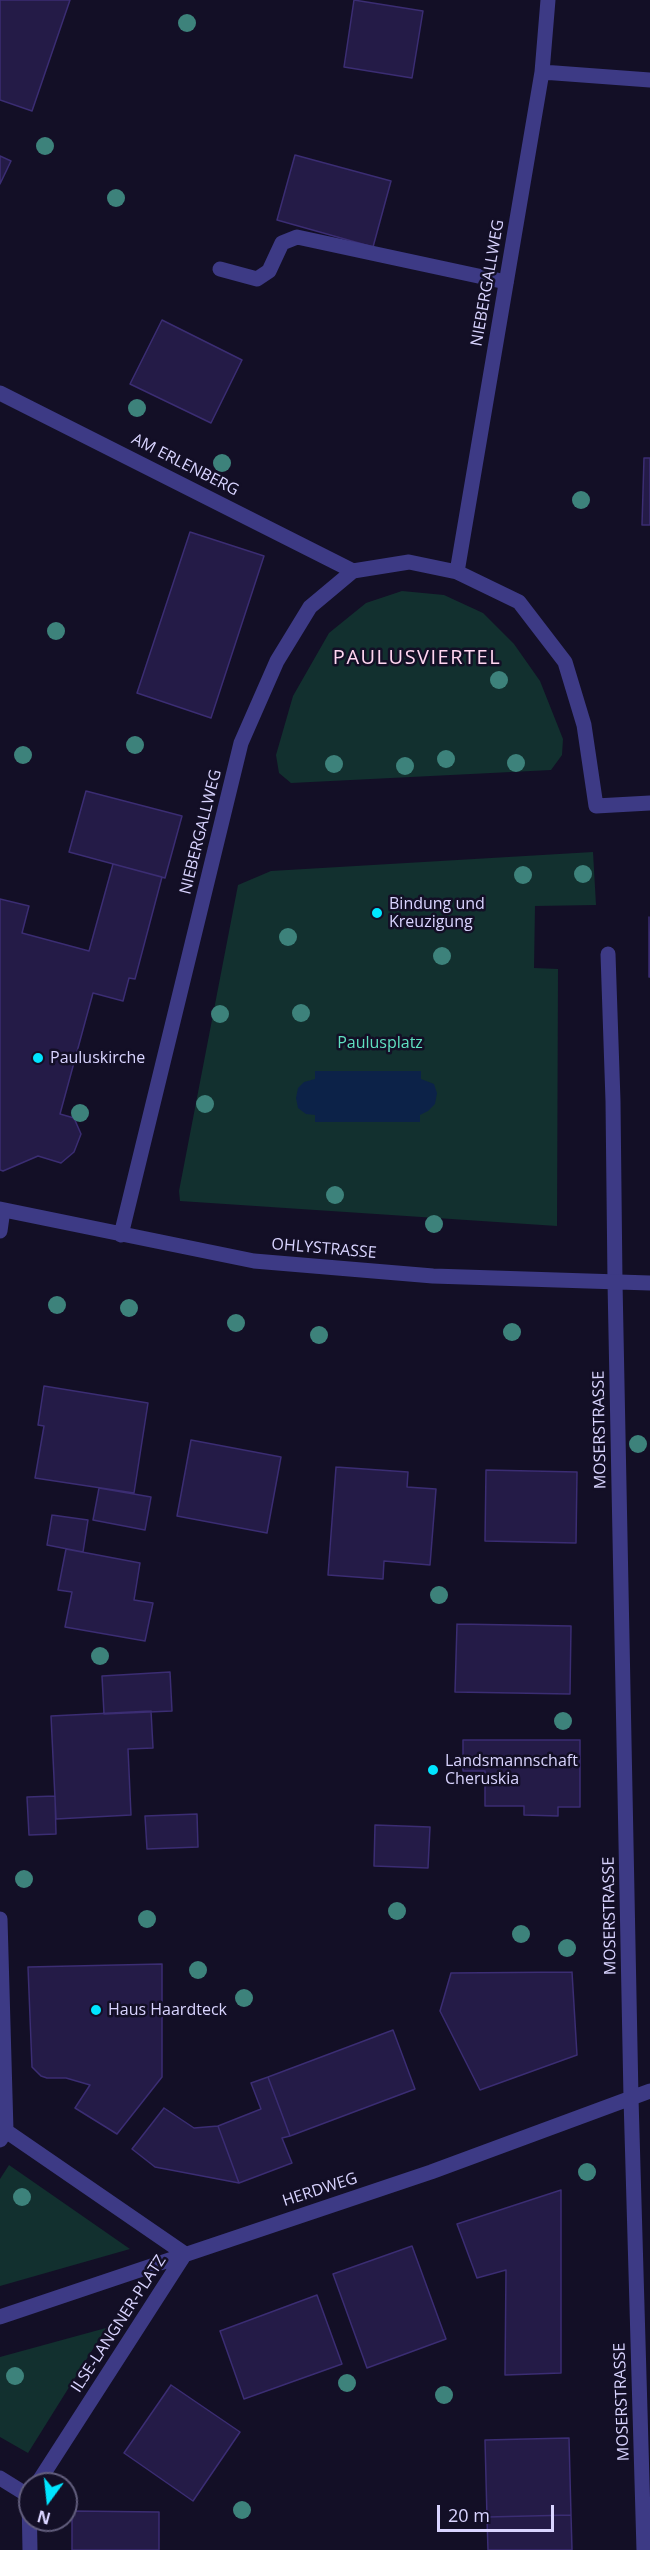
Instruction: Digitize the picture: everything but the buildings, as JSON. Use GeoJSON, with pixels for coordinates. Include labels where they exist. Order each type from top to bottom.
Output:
{"type":"FeatureCollection","features":[{"type":"Feature","properties":{"kind":"street","name":"NIEBERGALLWEG"},"geometry":{"type":"LineString","coordinates":[[457,572],[542,72],[548,0]]}},
{"type":"Feature","properties":{"kind":"street"},"geometry":{"type":"LineString","coordinates":[[542,72],[650,80]]}},
{"type":"Feature","properties":{"kind":"street"},"geometry":{"type":"LineString","coordinates":[[220,269],[257,279],[269,271],[282,243],[297,237],[506,282]]}},
{"type":"Feature","properties":{"kind":"street","name":"AM ERLENBERG"},"geometry":{"type":"LineString","coordinates":[[0,393],[353,571]]}},
{"type":"Feature","properties":{"kind":"street"},"geometry":{"type":"LineString","coordinates":[[353,571],[409,562],[457,572],[519,602],[565,662],[584,725],[596,806],[650,803]]}},
{"type":"Feature","properties":{"kind":"street","name":"NIEBERGALLWEG"},"geometry":{"type":"LineString","coordinates":[[121,1235],[242,743],[277,661],[310,607],[353,571]]}},
{"type":"Feature","properties":{"kind":"street"},"geometry":{"type":"LineString","coordinates":[[608,954],[613,1101],[615,1282]]}},
{"type":"Feature","properties":{"kind":"street"},"geometry":{"type":"LineString","coordinates":[[0,1231],[2,1209]]}},
{"type":"Feature","properties":{"kind":"street","name":"OHLYSTRASSE"},"geometry":{"type":"LineString","coordinates":[[2,1209],[254,1261],[433,1276],[650,1283]]}},
{"type":"Feature","properties":{"kind":"street","name":"MOSERSTRASSE"},"geometry":{"type":"LineString","coordinates":[[615,1282],[631,2098],[644,2550]]}},
{"type":"Feature","properties":{"kind":"street"},"geometry":{"type":"LineString","coordinates":[[0,1919],[3,2135]]}},
{"type":"Feature","properties":{"kind":"street","name":"HERDWEG"},"geometry":{"type":"LineString","coordinates":[[0,2317],[431,2172],[650,2091]]}},
{"type":"Feature","properties":{"kind":"street","name":"ILSE-LANGNER-PLATZ"},"geometry":{"type":"LineString","coordinates":[[3,2135],[185,2254],[45,2472]]}},
{"type":"Feature","properties":{"kind":"street"},"geometry":{"type":"LineString","coordinates":[[0,2478],[18,2486]]}},
{"type":"Feature","properties":{"kind":"street"},"geometry":{"type":"LineString","coordinates":[[30,2550],[31,2532]]}},
{"type":"Feature","properties":{"kind":"green space"},"geometry":{"type":"Polygon","coordinates":[[[402,591],[444,595],[483,613],[514,644],[540,681],[563,739],[562,755],[551,770],[291,783],[279,773],[276,755],[293,696],[329,633],[366,603],[402,591]]]}},
{"type":"Feature","properties":{"kind":"green space","name":"Paulusplatz"},"geometry":{"type":"Polygon","coordinates":[[[593,852],[596,905],[535,906],[534,968],[558,969],[557,1226],[180,1201],[179,1191],[238,885],[271,871],[593,852]]]}},
{"type":"Feature","properties":{"kind":"green space"},"geometry":{"type":"Polygon","coordinates":[[[9,2165],[130,2249],[0,2286],[0,2179],[9,2165]]]}},
{"type":"Feature","properties":{"kind":"green space"},"geometry":{"type":"Polygon","coordinates":[[[106,2328],[28,2453],[0,2437],[0,2357],[106,2328]]]}},
{"type":"Feature","properties":{"kind":"water"},"geometry":{"type":"Polygon","coordinates":[[[315,1071],[421,1071],[421,1079],[434,1084],[437,1093],[435,1104],[420,1115],[420,1122],[315,1122],[315,1115],[306,1114],[298,1108],[296,1098],[298,1088],[304,1082],[315,1079],[315,1071]]]}},
{"type":"Feature","properties":{"kind":"place","name":"Bindung und Kreuzigung"},"geometry":{"type":"Point","coordinates":[377,913]}},
{"type":"Feature","properties":{"kind":"place","name":"Pauluskirche"},"geometry":{"type":"Point","coordinates":[38,1058]}},
{"type":"Feature","properties":{"kind":"place","name":"Landsmannschaft Cheruskia"},"geometry":{"type":"Point","coordinates":[433,1770]}},
{"type":"Feature","properties":{"kind":"place","name":"Haus Haardteck"},"geometry":{"type":"Point","coordinates":[96,2010]}},
{"type":"Feature","properties":{"kind":"district","name":"PAULUSVIERTEL"},"geometry":{"type":"Point","coordinates":[417,658]}}]}
